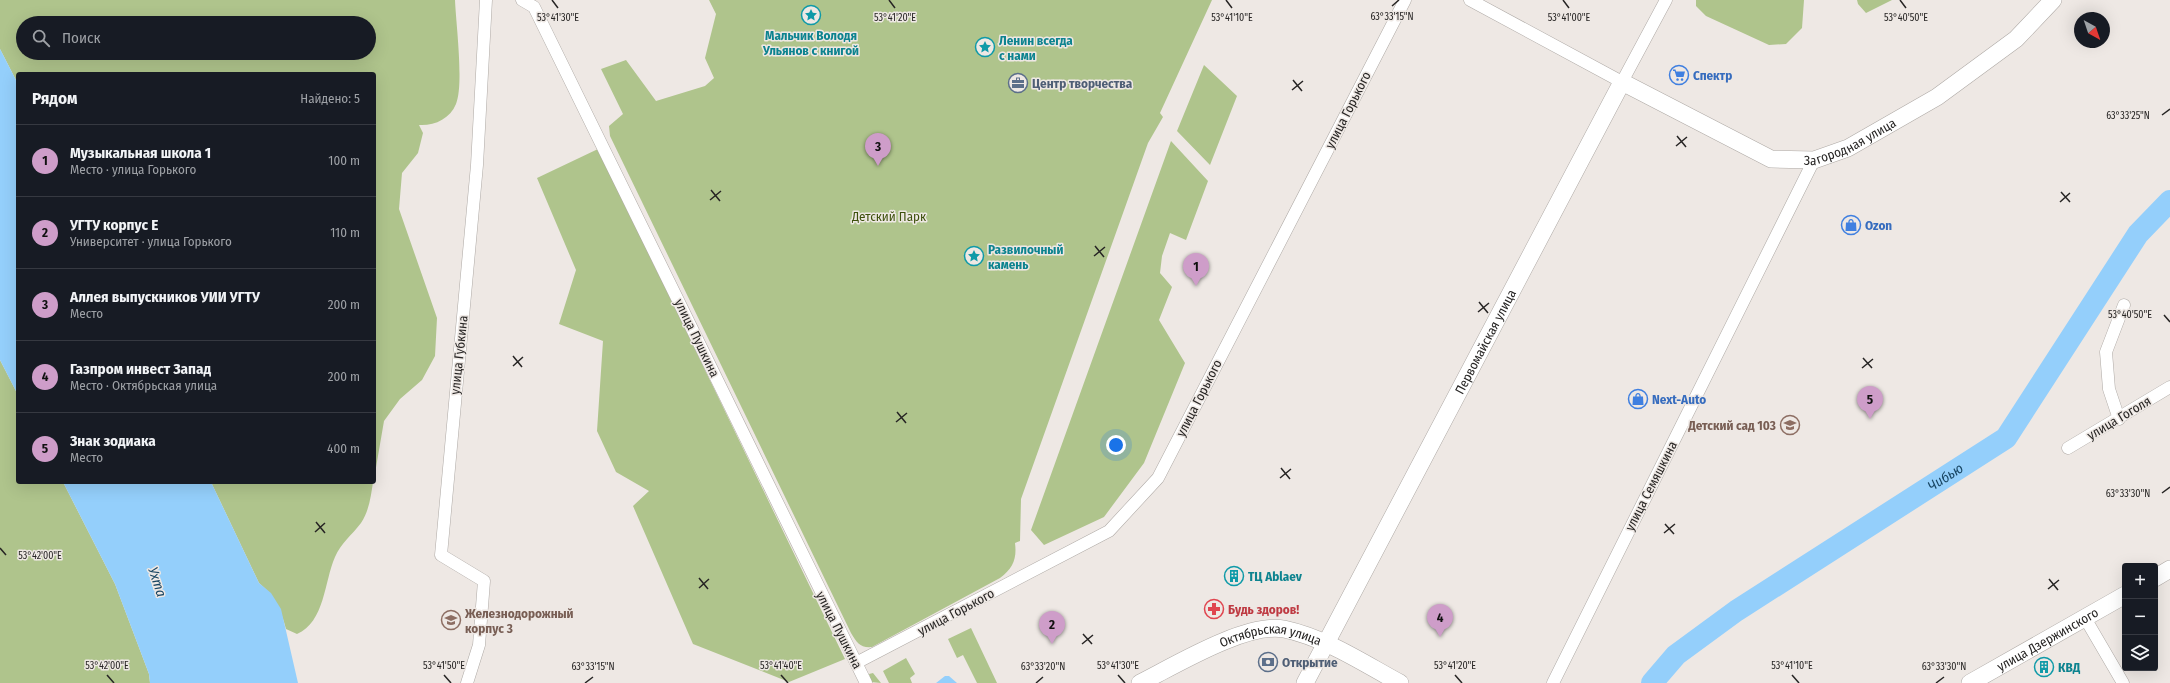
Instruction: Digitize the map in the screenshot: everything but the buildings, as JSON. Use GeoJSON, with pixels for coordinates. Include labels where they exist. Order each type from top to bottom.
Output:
{"type":"FeatureCollection","features":[{"type":"Feature","properties":{"kind":"main road","name":"Загородная улица"},"geometry":{"type":"LineString","coordinates":[[1622,82],[1771,159],[1814,160],[1848,148],[1937,97],[2016,39],[2053,0]]}},
{"type":"Feature","properties":{"kind":"main road","name":"Первомайская улица"},"geometry":{"type":"LineString","coordinates":[[1305,683],[1622,82]]}},
{"type":"Feature","properties":{"kind":"main road"},"geometry":{"type":"LineString","coordinates":[[2158,576],[2170,569]]}},
{"type":"Feature","properties":{"kind":"main road","name":"улица Дзержинского"},"geometry":{"type":"LineString","coordinates":[[1970,683],[2122,597]]}},
{"type":"Feature","properties":{"kind":"main road","name":"Октябрьская улица"},"geometry":{"type":"LineString","coordinates":[[1140,683],[1216,644],[1257,630],[1283,629],[1326,642],[1400,683]]}},
{"type":"Feature","properties":{"kind":"street","name":"улица Губкина"},"geometry":{"type":"LineString","coordinates":[[467,683],[479,646],[484,581],[441,555],[477,165],[486,0]]}},
{"type":"Feature","properties":{"kind":"street","name":"улица Пушкина"},"geometry":{"type":"LineString","coordinates":[[522,0],[534,7],[866,683]]}},
{"type":"Feature","properties":{"kind":"street","name":"улица Горького"},"geometry":{"type":"LineString","coordinates":[[856,664],[1109,531],[1158,478],[1405,0]]}},
{"type":"Feature","properties":{"kind":"street"},"geometry":{"type":"LineString","coordinates":[[1470,0],[1622,82]]}},
{"type":"Feature","properties":{"kind":"street","name":"Первомайская улица"},"geometry":{"type":"LineString","coordinates":[[1622,82],[1666,0]]}},
{"type":"Feature","properties":{"kind":"street","name":"улица Семяшкина"},"geometry":{"type":"LineString","coordinates":[[1552,683],[1814,160]]}},
{"type":"Feature","properties":{"kind":"street"},"geometry":{"type":"LineString","coordinates":[[2119,419],[2109,389],[2106,352],[2124,305]]}},
{"type":"Feature","properties":{"kind":"street","name":"улица Гоголя"},"geometry":{"type":"LineString","coordinates":[[2068,448],[2119,419],[2170,387]]}},
{"type":"Feature","properties":{"kind":"street"},"geometry":{"type":"LineString","coordinates":[[2085,618],[2123,683]]}},
{"type":"Feature","properties":{"kind":"green space"},"geometry":{"type":"Polygon","coordinates":[[[0,0],[455,0],[459,54],[459,83],[456,104],[446,118],[436,123],[419,125],[423,133],[418,153],[402,173],[399,209],[437,318],[435,356],[422,380],[400,399],[384,421],[376,467],[376,72],[16,72],[16,80],[0,49],[0,0]]]}},
{"type":"Feature","properties":{"kind":"green space","name":"Детский Парк"},"geometry":{"type":"Polygon","coordinates":[[[709,0],[1212,0],[1160,113],[1163,117],[1148,143],[1021,499],[1020,541],[1015,543],[1015,558],[1011,567],[1000,578],[872,647],[864,647],[859,644],[851,633],[610,136],[609,126],[623,114],[601,69],[626,60],[656,101],[705,86],[714,78],[705,58],[716,14],[709,0]]]}},
{"type":"Feature","properties":{"kind":"green space"},"geometry":{"type":"Polygon","coordinates":[[[1696,0],[1804,0],[1802,28],[1786,44],[1769,45],[1706,16],[1696,6],[1696,0]]]}},
{"type":"Feature","properties":{"kind":"green space"},"geometry":{"type":"Polygon","coordinates":[[[1857,0],[1892,0],[1866,13],[1858,4],[1857,0]]]}},
{"type":"Feature","properties":{"kind":"green space"},"geometry":{"type":"Polygon","coordinates":[[[1204,65],[1237,96],[1210,165],[1177,131],[1204,65]]]}},
{"type":"Feature","properties":{"kind":"green space"},"geometry":{"type":"Polygon","coordinates":[[[1171,141],[1208,181],[1186,240],[1170,233],[1162,256],[1160,273],[1172,287],[1159,320],[1185,363],[1144,463],[1104,517],[1044,545],[1031,530],[1171,141]]]}},
{"type":"Feature","properties":{"kind":"green space"},"geometry":{"type":"Polygon","coordinates":[[[598,149],[845,659],[789,682],[693,644],[633,506],[649,491],[616,472],[597,431],[603,341],[559,324],[576,270],[537,178],[598,149]]]}},
{"type":"Feature","properties":{"kind":"green space"},"geometry":{"type":"Polygon","coordinates":[[[0,360],[16,391],[16,484],[64,484],[115,584],[149,674],[150,683],[0,683],[0,360]]]}},
{"type":"Feature","properties":{"kind":"green space"},"geometry":{"type":"Polygon","coordinates":[[[212,484],[373,484],[366,514],[361,523],[337,552],[318,611],[306,628],[297,634],[286,629],[277,604],[265,588],[259,583],[212,484]]]}},
{"type":"Feature","properties":{"kind":"green space"},"geometry":{"type":"Polygon","coordinates":[[[971,628],[997,683],[977,683],[963,655],[957,658],[948,639],[971,628]]]}},
{"type":"Feature","properties":{"kind":"green space"},"geometry":{"type":"Polygon","coordinates":[[[906,658],[915,674],[910,678],[912,683],[889,683],[883,671],[906,658]]]}},
{"type":"Feature","properties":{"kind":"green space"},"geometry":{"type":"Polygon","coordinates":[[[873,673],[881,683],[871,682],[869,674],[873,673]]]}},
{"type":"Feature","properties":{"kind":"water"},"geometry":{"type":"Polygon","coordinates":[[[0,49],[16,80],[16,391],[0,360],[0,49]]]}},
{"type":"Feature","properties":{"kind":"water","name":"Ухта"},"geometry":{"type":"Polygon","coordinates":[[[64,484],[212,484],[259,583],[271,593],[281,609],[298,683],[150,683],[149,674],[115,584],[64,484]]]}},
{"type":"Feature","properties":{"kind":"water"},"geometry":{"type":"Polygon","coordinates":[[[945,676],[949,676],[957,683],[936,683],[945,676]]]}},
{"type":"Feature","properties":{"kind":"waterway","name":"Чибью"},"geometry":{"type":"LineString","coordinates":[[1652,683],[1676,655],[1736,611],[2006,438],[2138,234],[2170,201]]}},
{"type":"Feature","properties":{"kind":"place","name":"Мальчик Володя Ульянов с книгой"},"geometry":{"type":"Point","coordinates":[811,15]}},
{"type":"Feature","properties":{"kind":"place","name":"Ленин всегда с нами"},"geometry":{"type":"Point","coordinates":[985,47]}},
{"type":"Feature","properties":{"kind":"place","name":"Спектр"},"geometry":{"type":"Point","coordinates":[1679,75]}},
{"type":"Feature","properties":{"kind":"place","name":"Центр творчества"},"geometry":{"type":"Point","coordinates":[1018,83]}},
{"type":"Feature","properties":{"kind":"place","name":"Аллея выпускников УИИ УГТУ"},"geometry":{"type":"Point","coordinates":[878,166]}},
{"type":"Feature","properties":{"kind":"place","name":"Ozon"},"geometry":{"type":"Point","coordinates":[1851,225]}},
{"type":"Feature","properties":{"kind":"place","name":"Развилочный камень"},"geometry":{"type":"Point","coordinates":[974,256]}},
{"type":"Feature","properties":{"kind":"place","name":"Музыкальная школа 1"},"geometry":{"type":"Point","coordinates":[1196,286]}},
{"type":"Feature","properties":{"kind":"place","name":"Next-Auto"},"geometry":{"type":"Point","coordinates":[1638,399]}},
{"type":"Feature","properties":{"kind":"place","name":"Знак зодиака"},"geometry":{"type":"Point","coordinates":[1870,419]}},
{"type":"Feature","properties":{"kind":"place","name":"Детский сад 103"},"geometry":{"type":"Point","coordinates":[1790,425]}},
{"type":"Feature","properties":{"kind":"place","name":"ТЦ Ablaev"},"geometry":{"type":"Point","coordinates":[1234,576]}},
{"type":"Feature","properties":{"kind":"place","name":"Будь здоров!"},"geometry":{"type":"Point","coordinates":[1214,609]}},
{"type":"Feature","properties":{"kind":"place","name":"Железнодорожный корпус 3"},"geometry":{"type":"Point","coordinates":[451,620]}},
{"type":"Feature","properties":{"kind":"place","name":"Газпром инвест Запад"},"geometry":{"type":"Point","coordinates":[1440,637]}},
{"type":"Feature","properties":{"kind":"place","name":"УГТУ корпус Е"},"geometry":{"type":"Point","coordinates":[1052,644]}},
{"type":"Feature","properties":{"kind":"place","name":"Открытие"},"geometry":{"type":"Point","coordinates":[1268,662]}},
{"type":"Feature","properties":{"kind":"place","name":"КВД"},"geometry":{"type":"Point","coordinates":[2044,667]}}]}
